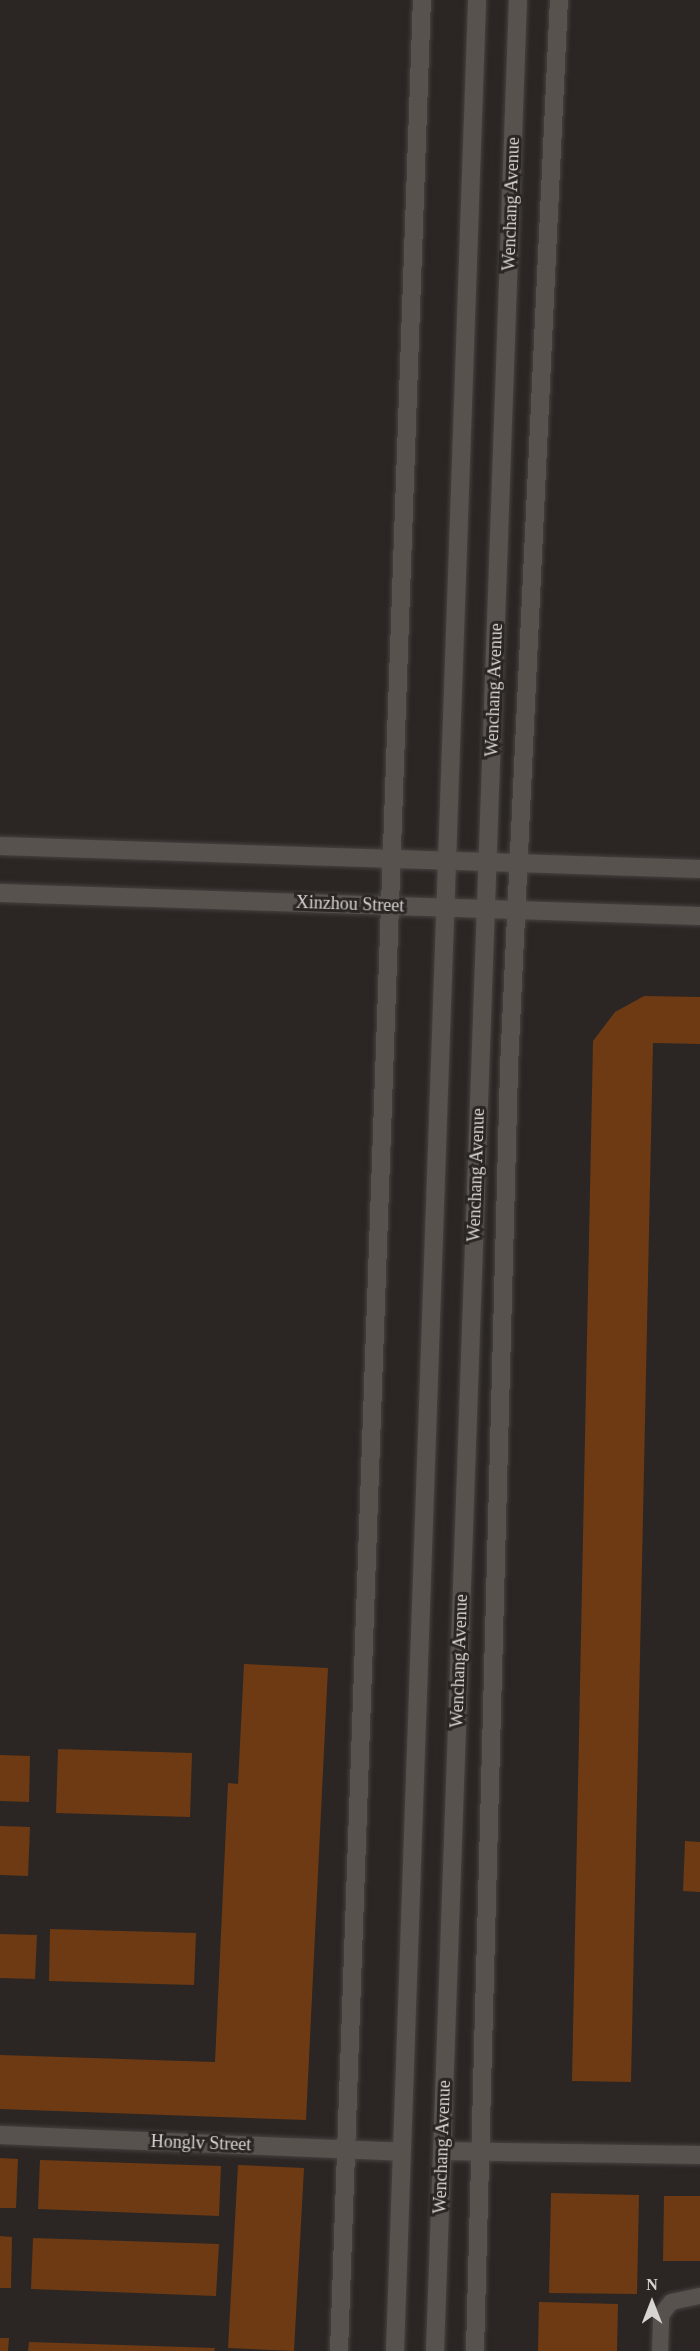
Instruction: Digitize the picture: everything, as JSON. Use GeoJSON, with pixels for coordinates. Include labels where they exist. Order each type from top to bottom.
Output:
{"type":"FeatureCollection","features":[{"type":"Feature","properties":{"kind":"main road"},"geometry":{"type":"LineString","coordinates":[[339,2351],[394,859],[422,0]]}},
{"type":"Feature","properties":{"kind":"main road"},"geometry":{"type":"LineString","coordinates":[[395,2351],[477,0]]}},
{"type":"Feature","properties":{"kind":"main road","name":"Wenchang Avenue"},"geometry":{"type":"LineString","coordinates":[[435,2351],[518,0]]}},
{"type":"Feature","properties":{"kind":"main road"},"geometry":{"type":"LineString","coordinates":[[475,2351],[516,910],[558,0]]}},
{"type":"Feature","properties":{"kind":"main road"},"geometry":{"type":"LineString","coordinates":[[0,846],[700,868]]}},
{"type":"Feature","properties":{"kind":"main road","name":"Xinzhou Street"},"geometry":{"type":"LineString","coordinates":[[0,893],[700,916]]}},
{"type":"Feature","properties":{"kind":"main road","name":"Honglv Street"},"geometry":{"type":"LineString","coordinates":[[0,2135],[402,2152]]}},
{"type":"Feature","properties":{"kind":"main road"},"geometry":{"type":"LineString","coordinates":[[442,2151],[700,2155]]}},
{"type":"Feature","properties":{"kind":"lane"},"geometry":{"type":"LineString","coordinates":[[660,2351],[661,2316],[666,2308],[686,2295],[700,2296]]}},
{"type":"Feature","properties":{"kind":"building"},"geometry":{"type":"Polygon","coordinates":[[[644,996],[700,997],[700,1044],[653,1043],[631,2082],[572,2081],[593,1041],[615,1012],[644,996]]]}},
{"type":"Feature","properties":{"kind":"building"},"geometry":{"type":"Polygon","coordinates":[[[244,1664],[328,1668],[306,2120],[0,2109],[0,2055],[215,2062],[228,1783],[238,1784],[244,1664]]]}},
{"type":"Feature","properties":{"kind":"building"},"geometry":{"type":"Polygon","coordinates":[[[58,1749],[192,1753],[190,1817],[56,1813],[58,1749]]]}},
{"type":"Feature","properties":{"kind":"building"},"geometry":{"type":"Polygon","coordinates":[[[0,1755],[30,1756],[29,1802],[0,1801],[0,1755]]]}},
{"type":"Feature","properties":{"kind":"building"},"geometry":{"type":"Polygon","coordinates":[[[0,1826],[30,1827],[28,1876],[0,1875],[0,1826]]]}},
{"type":"Feature","properties":{"kind":"building"},"geometry":{"type":"Polygon","coordinates":[[[685,1841],[700,1842],[700,1892],[683,1891],[685,1841]]]}},
{"type":"Feature","properties":{"kind":"building"},"geometry":{"type":"Polygon","coordinates":[[[50,1929],[196,1933],[194,1985],[49,1981],[50,1929]]]}},
{"type":"Feature","properties":{"kind":"building"},"geometry":{"type":"Polygon","coordinates":[[[0,1934],[37,1935],[35,1979],[0,1978],[0,1934]]]}},
{"type":"Feature","properties":{"kind":"building"},"geometry":{"type":"Polygon","coordinates":[[[0,2158],[18,2159],[16,2208],[0,2208],[0,2158]]]}},
{"type":"Feature","properties":{"kind":"building"},"geometry":{"type":"Polygon","coordinates":[[[40,2160],[221,2166],[219,2216],[38,2209],[40,2160]]]}},
{"type":"Feature","properties":{"kind":"building"},"geometry":{"type":"Polygon","coordinates":[[[238,2165],[304,2168],[294,2351],[228,2348],[238,2165]]]}},
{"type":"Feature","properties":{"kind":"building"},"geometry":{"type":"Polygon","coordinates":[[[551,2193],[639,2195],[637,2294],[549,2293],[551,2193]]]}},
{"type":"Feature","properties":{"kind":"building"},"geometry":{"type":"Polygon","coordinates":[[[664,2196],[700,2196],[700,2261],[663,2261],[664,2196]]]}},
{"type":"Feature","properties":{"kind":"building"},"geometry":{"type":"Polygon","coordinates":[[[0,2236],[12,2237],[11,2288],[0,2288],[0,2236]]]}},
{"type":"Feature","properties":{"kind":"building"},"geometry":{"type":"Polygon","coordinates":[[[33,2238],[219,2244],[216,2296],[31,2289],[33,2238]]]}},
{"type":"Feature","properties":{"kind":"building"},"geometry":{"type":"Polygon","coordinates":[[[539,2302],[618,2304],[617,2351],[538,2351],[539,2302]]]}},
{"type":"Feature","properties":{"kind":"building"},"geometry":{"type":"Polygon","coordinates":[[[0,2338],[9,2338],[8,2351],[0,2351],[0,2338]]]}},
{"type":"Feature","properties":{"kind":"building"},"geometry":{"type":"Polygon","coordinates":[[[29,2342],[215,2348],[214,2351],[28,2351],[29,2342]]]}}]}
